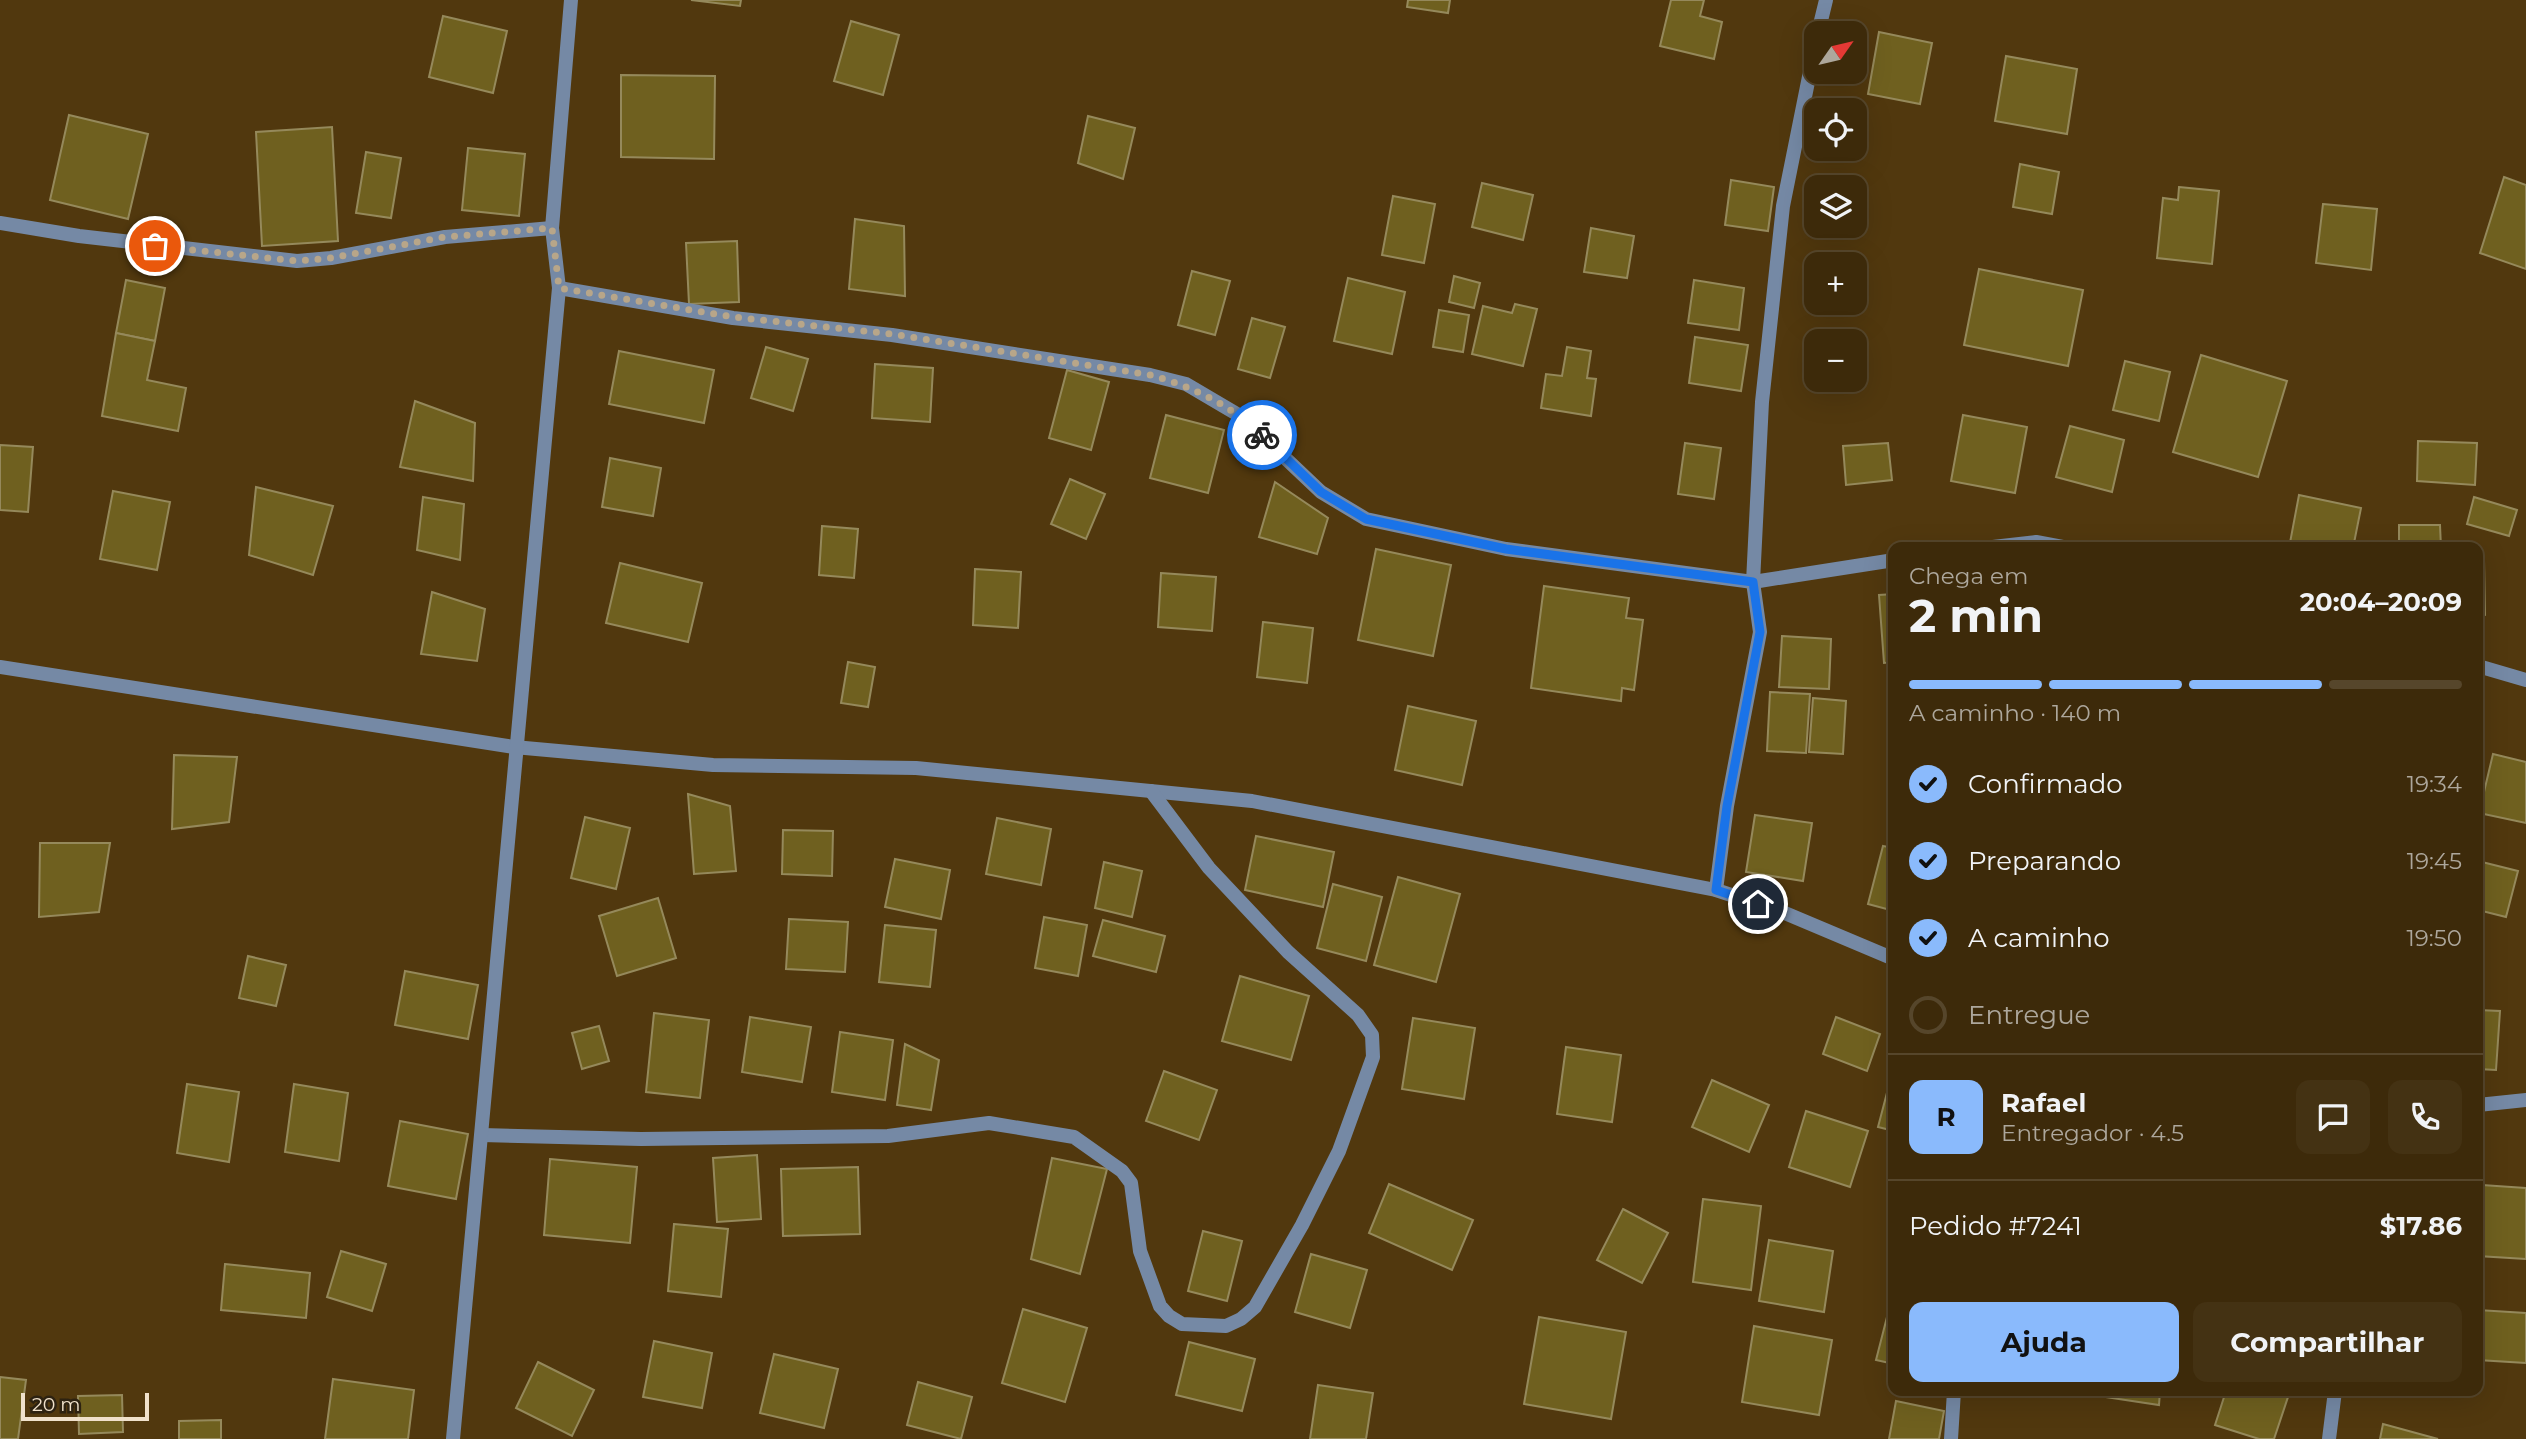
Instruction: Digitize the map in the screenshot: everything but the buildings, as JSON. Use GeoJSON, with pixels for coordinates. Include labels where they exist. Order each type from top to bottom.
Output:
{"type":"FeatureCollection","features":[{"type":"Feature","properties":{"kind":"street"},"geometry":{"type":"LineString","coordinates":[[453,1439],[482,1135],[514,747],[559,288],[552,228],[571,0]]}},
{"type":"Feature","properties":{"kind":"street"},"geometry":{"type":"LineString","coordinates":[[1821,21],[1826,0]]}},
{"type":"Feature","properties":{"kind":"street"},"geometry":{"type":"LineString","coordinates":[[1716,890],[1727,806],[1760,632],[1753,582],[1762,402],[1783,206],[1808,84]]}},
{"type":"Feature","properties":{"kind":"street"},"geometry":{"type":"LineString","coordinates":[[0,223],[129,242],[297,261],[331,258],[445,237],[552,228]]}},
{"type":"Feature","properties":{"kind":"street"},"geometry":{"type":"LineString","coordinates":[[559,288],[733,317],[892,334],[1150,375],[1186,384],[1242,417],[1321,492],[1366,519],[1506,549],[1753,582],[1888,561]]}},
{"type":"Feature","properties":{"kind":"street"},"geometry":{"type":"LineString","coordinates":[[0,667],[514,747],[713,765],[916,768],[1252,801],[1716,890],[1780,911],[1888,956]]}},
{"type":"Feature","properties":{"kind":"street"},"geometry":{"type":"LineString","coordinates":[[2483,667],[2526,680]]}},
{"type":"Feature","properties":{"kind":"street"},"geometry":{"type":"LineString","coordinates":[[482,1135],[641,1139],[887,1136],[989,1123],[1074,1137],[1122,1171],[1131,1183],[1140,1251],[1160,1307],[1182,1324],[1226,1326],[1241,1319],[1255,1307],[1302,1225],[1339,1152],[1373,1057],[1371,1035],[1358,1015],[1289,952],[1209,868],[1151,791]]}},
{"type":"Feature","properties":{"kind":"street"},"geometry":{"type":"LineString","coordinates":[[2483,1104],[2526,1100]]}},
{"type":"Feature","properties":{"kind":"street"},"geometry":{"type":"LineString","coordinates":[[1951,1439],[1954,1396]]}},
{"type":"Feature","properties":{"kind":"street"},"geometry":{"type":"LineString","coordinates":[[2329,1439],[2334,1396]]}},
{"type":"Feature","properties":{"kind":"way so far"},"geometry":{"type":"LineString","coordinates":[[155,246],[297,261],[331,258],[412,241],[552,228],[559,288],[733,317],[892,334],[1150,375],[1186,384],[1242,417],[1262,435]]}},
{"type":"Feature","properties":{"kind":"route"},"geometry":{"type":"LineString","coordinates":[[1262,435],[1321,492],[1366,519],[1506,549],[1753,582],[1760,632],[1727,806],[1716,890],[1758,904]]}}]}
